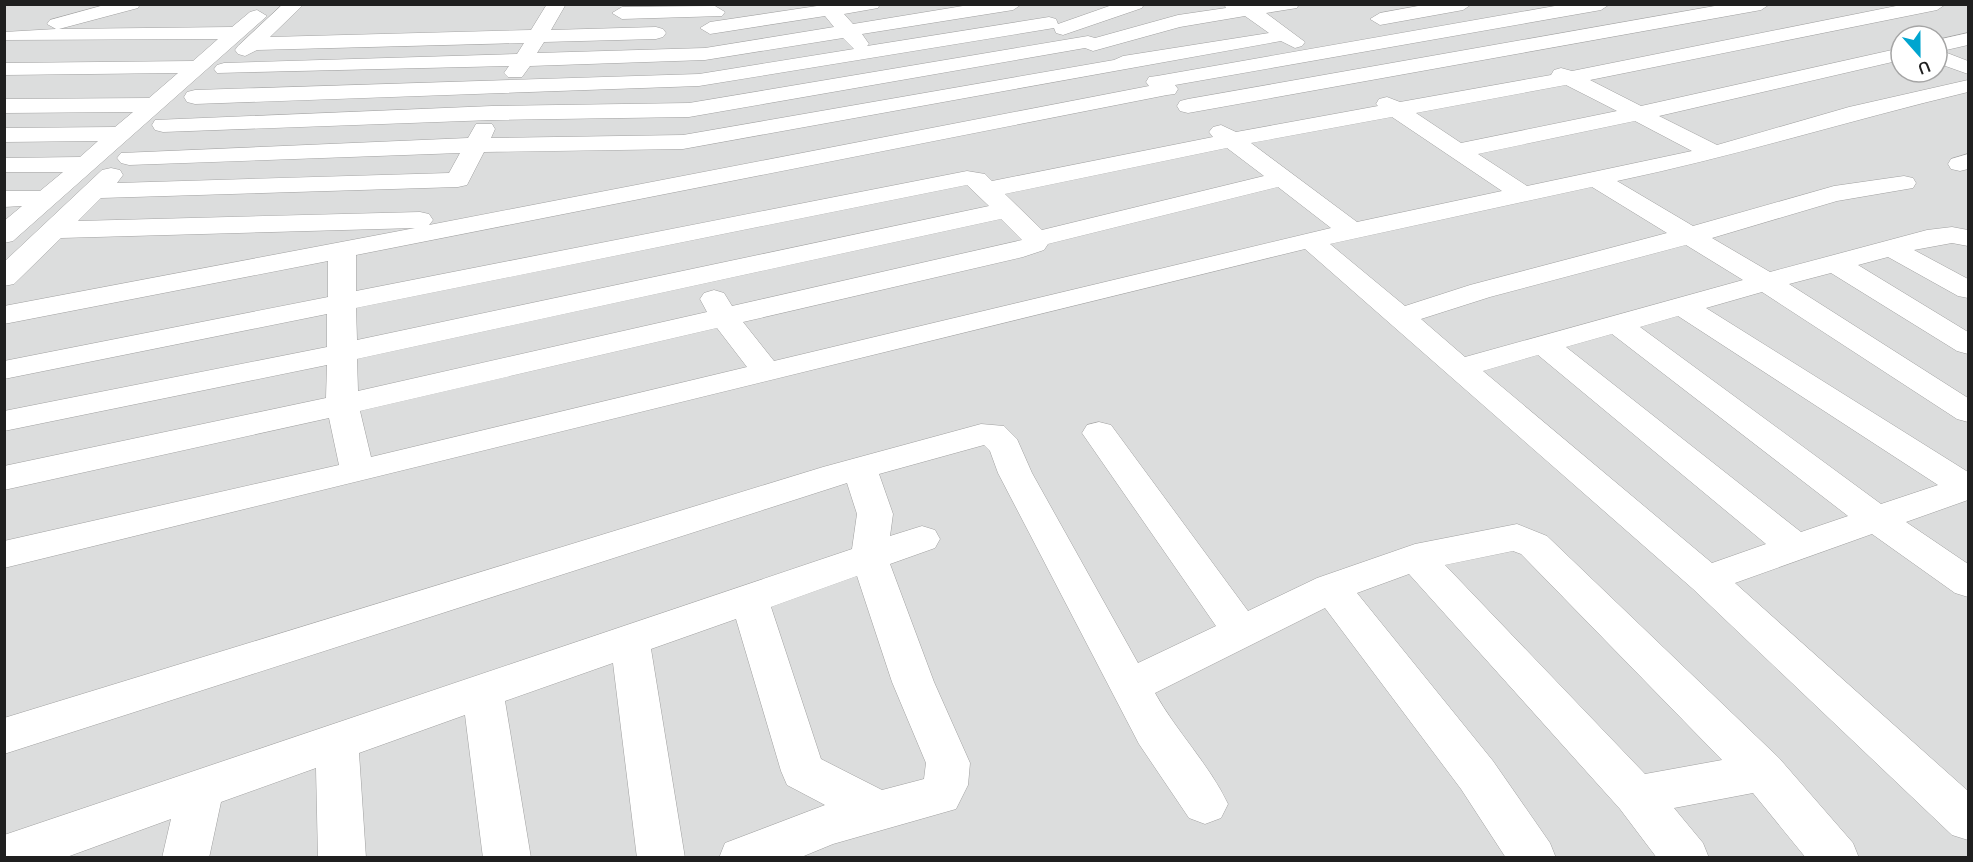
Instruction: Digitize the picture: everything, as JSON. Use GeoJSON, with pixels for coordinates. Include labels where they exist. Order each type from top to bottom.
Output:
{"type":"FeatureCollection","features":[{"type":"Feature","properties":{"kind":"street"},"geometry":{"type":"LineString","coordinates":[[224,69],[524,60],[703,28],[827,8],[871,4]]}},
{"type":"Feature","properties":{"kind":"street"},"geometry":{"type":"LineString","coordinates":[[8,37],[244,38],[551,17],[703,28],[849,32],[1015,4],[1162,85],[1352,231]]}},
{"type":"Feature","properties":{"kind":"street"},"geometry":{"type":"LineString","coordinates":[[1165,4],[1200,18]]}},
{"type":"Feature","properties":{"kind":"street"},"geometry":{"type":"LineString","coordinates":[[4,106],[158,115],[689,110],[1090,44],[1242,8],[1290,4]]}},
{"type":"Feature","properties":{"kind":"street"},"geometry":{"type":"LineString","coordinates":[[1357,24],[1463,4]]}},
{"type":"Feature","properties":{"kind":"street"},"geometry":{"type":"LineString","coordinates":[[4,249],[43,238],[446,208],[668,188],[939,135],[1162,85],[1311,43],[1470,27],[1601,4]]}},
{"type":"Feature","properties":{"kind":"street"},"geometry":{"type":"LineString","coordinates":[[1188,106],[1350,79],[1761,4]]}},
{"type":"Feature","properties":{"kind":"street"},"geometry":{"type":"LineString","coordinates":[[4,421],[341,353],[701,276],[989,193],[1232,140],[1721,49],[1845,21],[1937,4]]}},
{"type":"Feature","properties":{"kind":"street"},"geometry":{"type":"LineString","coordinates":[[827,8],[911,100],[989,193],[1036,239]]}},
{"type":"Feature","properties":{"kind":"street"},"geometry":{"type":"LineString","coordinates":[[195,97],[699,80],[1056,26],[1119,8],[1147,29]]}},
{"type":"Feature","properties":{"kind":"street"},"geometry":{"type":"LineString","coordinates":[[1242,8],[1287,36],[1311,43],[1350,79],[1521,193]]}},
{"type":"Feature","properties":{"kind":"street"},"geometry":{"type":"LineString","coordinates":[[1438,9],[1512,50],[1714,153]]}},
{"type":"Feature","properties":{"kind":"street"},"geometry":{"type":"LineString","coordinates":[[1633,9],[1857,112]]}},
{"type":"Feature","properties":{"kind":"street"},"geometry":{"type":"LineString","coordinates":[[1814,9],[1889,40]]}},
{"type":"Feature","properties":{"kind":"street"},"geometry":{"type":"LineString","coordinates":[[8,37],[136,10],[296,13]]}},
{"type":"Feature","properties":{"kind":"street"},"geometry":{"type":"LineString","coordinates":[[4,235],[120,134],[195,97],[224,69],[244,38],[268,14]]}},
{"type":"Feature","properties":{"kind":"street"},"geometry":{"type":"LineString","coordinates":[[599,14],[703,28]]}},
{"type":"Feature","properties":{"kind":"street"},"geometry":{"type":"LineString","coordinates":[[4,315],[342,251],[446,208],[506,87],[551,17]]}},
{"type":"Feature","properties":{"kind":"street"},"geometry":{"type":"LineString","coordinates":[[703,28],[699,80],[668,188],[701,276],[723,316],[768,372]]}},
{"type":"Feature","properties":{"kind":"street"},"geometry":{"type":"LineString","coordinates":[[43,68],[92,36]]}},
{"type":"Feature","properties":{"kind":"street"},"geometry":{"type":"LineString","coordinates":[[129,158],[476,145],[683,142],[911,100],[1287,36]]}},
{"type":"Feature","properties":{"kind":"street"},"geometry":{"type":"LineString","coordinates":[[4,278],[43,238],[129,158],[158,115],[196,67],[244,38]]}},
{"type":"Feature","properties":{"kind":"street"},"geometry":{"type":"LineString","coordinates":[[1949,43],[1968,39]]}},
{"type":"Feature","properties":{"kind":"street"},"geometry":{"type":"LineString","coordinates":[[1456,151],[1789,80],[1889,43]]}},
{"type":"Feature","properties":{"kind":"street"},"geometry":{"type":"LineString","coordinates":[[1949,61],[1968,68]]}},
{"type":"Feature","properties":{"kind":"street"},"geometry":{"type":"LineString","coordinates":[[4,69],[196,67]]}},
{"type":"Feature","properties":{"kind":"street"},"geometry":{"type":"LineString","coordinates":[[4,555],[358,472],[1310,240],[1714,153],[1857,112],[1968,86]]}},
{"type":"Feature","properties":{"kind":"street"},"geometry":{"type":"LineString","coordinates":[[4,135],[120,134]]}},
{"type":"Feature","properties":{"kind":"street"},"geometry":{"type":"LineString","coordinates":[[4,165],[87,164]]}},
{"type":"Feature","properties":{"kind":"street"},"geometry":{"type":"LineString","coordinates":[[4,370],[967,178],[989,193]]}},
{"type":"Feature","properties":{"kind":"street"},"geometry":{"type":"LineString","coordinates":[[1036,239],[1285,178]]}},
{"type":"Feature","properties":{"kind":"street"},"geometry":{"type":"LineString","coordinates":[[1596,179],[1766,282],[1968,412]]}},
{"type":"Feature","properties":{"kind":"street"},"geometry":{"type":"LineString","coordinates":[[1399,316],[1480,291],[1834,194],[1904,183]]}},
{"type":"Feature","properties":{"kind":"street"},"geometry":{"type":"LineString","coordinates":[[95,191],[446,208]]}},
{"type":"Feature","properties":{"kind":"street"},"geometry":{"type":"LineString","coordinates":[[4,199],[46,198]]}},
{"type":"Feature","properties":{"kind":"street"},"geometry":{"type":"LineString","coordinates":[[1459,368],[1891,248],[1952,235],[1968,238]]}},
{"type":"Feature","properties":{"kind":"street"},"geometry":{"type":"LineString","coordinates":[[4,478],[342,405],[1013,251],[1035,244],[1036,239]]}},
{"type":"Feature","properties":{"kind":"street"},"geometry":{"type":"LineString","coordinates":[[1310,240],[1706,579],[1968,820]]}},
{"type":"Feature","properties":{"kind":"street"},"geometry":{"type":"LineString","coordinates":[[1891,248],[1968,290]]}},
{"type":"Feature","properties":{"kind":"street"},"geometry":{"type":"LineString","coordinates":[[342,251],[342,405],[358,472]]}},
{"type":"Feature","properties":{"kind":"street"},"geometry":{"type":"LineString","coordinates":[[1834,263],[1968,345]]}},
{"type":"Feature","properties":{"kind":"street"},"geometry":{"type":"LineString","coordinates":[[1681,305],[1968,488]]}},
{"type":"Feature","properties":{"kind":"street"},"geometry":{"type":"LineString","coordinates":[[1616,323],[1876,519],[1968,583]]}},
{"type":"Feature","properties":{"kind":"street"},"geometry":{"type":"LineString","coordinates":[[1543,344],[1796,548]]}},
{"type":"Feature","properties":{"kind":"street"},"geometry":{"type":"LineString","coordinates":[[1099,433],[1242,632]]}},
{"type":"Feature","properties":{"kind":"street"},"geometry":{"type":"LineString","coordinates":[[4,736],[860,469],[981,435],[992,434],[1005,447],[1015,473],[1167,752],[1185,772],[1205,804]]}},
{"type":"Feature","properties":{"kind":"street"},"geometry":{"type":"LineString","coordinates":[[742,858],[830,824],[940,795],[946,785],[948,763],[913,682],[869,557],[875,514],[860,469]]}},
{"type":"Feature","properties":{"kind":"street"},"geometry":{"type":"LineString","coordinates":[[1706,579],[1968,488]]}},
{"type":"Feature","properties":{"kind":"street"},"geometry":{"type":"LineString","coordinates":[[1130,686],[1331,588],[1415,557],[1517,537],[1527,540],[1763,772],[1836,858]]}},
{"type":"Feature","properties":{"kind":"street"},"geometry":{"type":"LineString","coordinates":[[15,855],[922,539]]}},
{"type":"Feature","properties":{"kind":"street"},"geometry":{"type":"LineString","coordinates":[[1415,557],[1636,795],[1686,858]]}},
{"type":"Feature","properties":{"kind":"street"},"geometry":{"type":"LineString","coordinates":[[1331,588],[1477,775],[1533,858]]}},
{"type":"Feature","properties":{"kind":"street"},"geometry":{"type":"LineString","coordinates":[[749,599],[803,771],[878,811]]}},
{"type":"Feature","properties":{"kind":"street"},"geometry":{"type":"LineString","coordinates":[[630,640],[661,858]]}},
{"type":"Feature","properties":{"kind":"street"},"geometry":{"type":"LineString","coordinates":[[483,691],[507,858]]}},
{"type":"Feature","properties":{"kind":"street"},"geometry":{"type":"LineString","coordinates":[[337,742],[342,858]]}},
{"type":"Feature","properties":{"kind":"street"},"geometry":{"type":"LineString","coordinates":[[1636,795],[1763,772]]}},
{"type":"Feature","properties":{"kind":"street"},"geometry":{"type":"LineString","coordinates":[[185,858],[202,788]]}},
{"type":"Feature","properties":{"kind":"shaded area"},"geometry":{"type":"Polygon","coordinates":[[[5,5],[1968,5],[1968,857],[5,857],[5,5]]]}}]}
